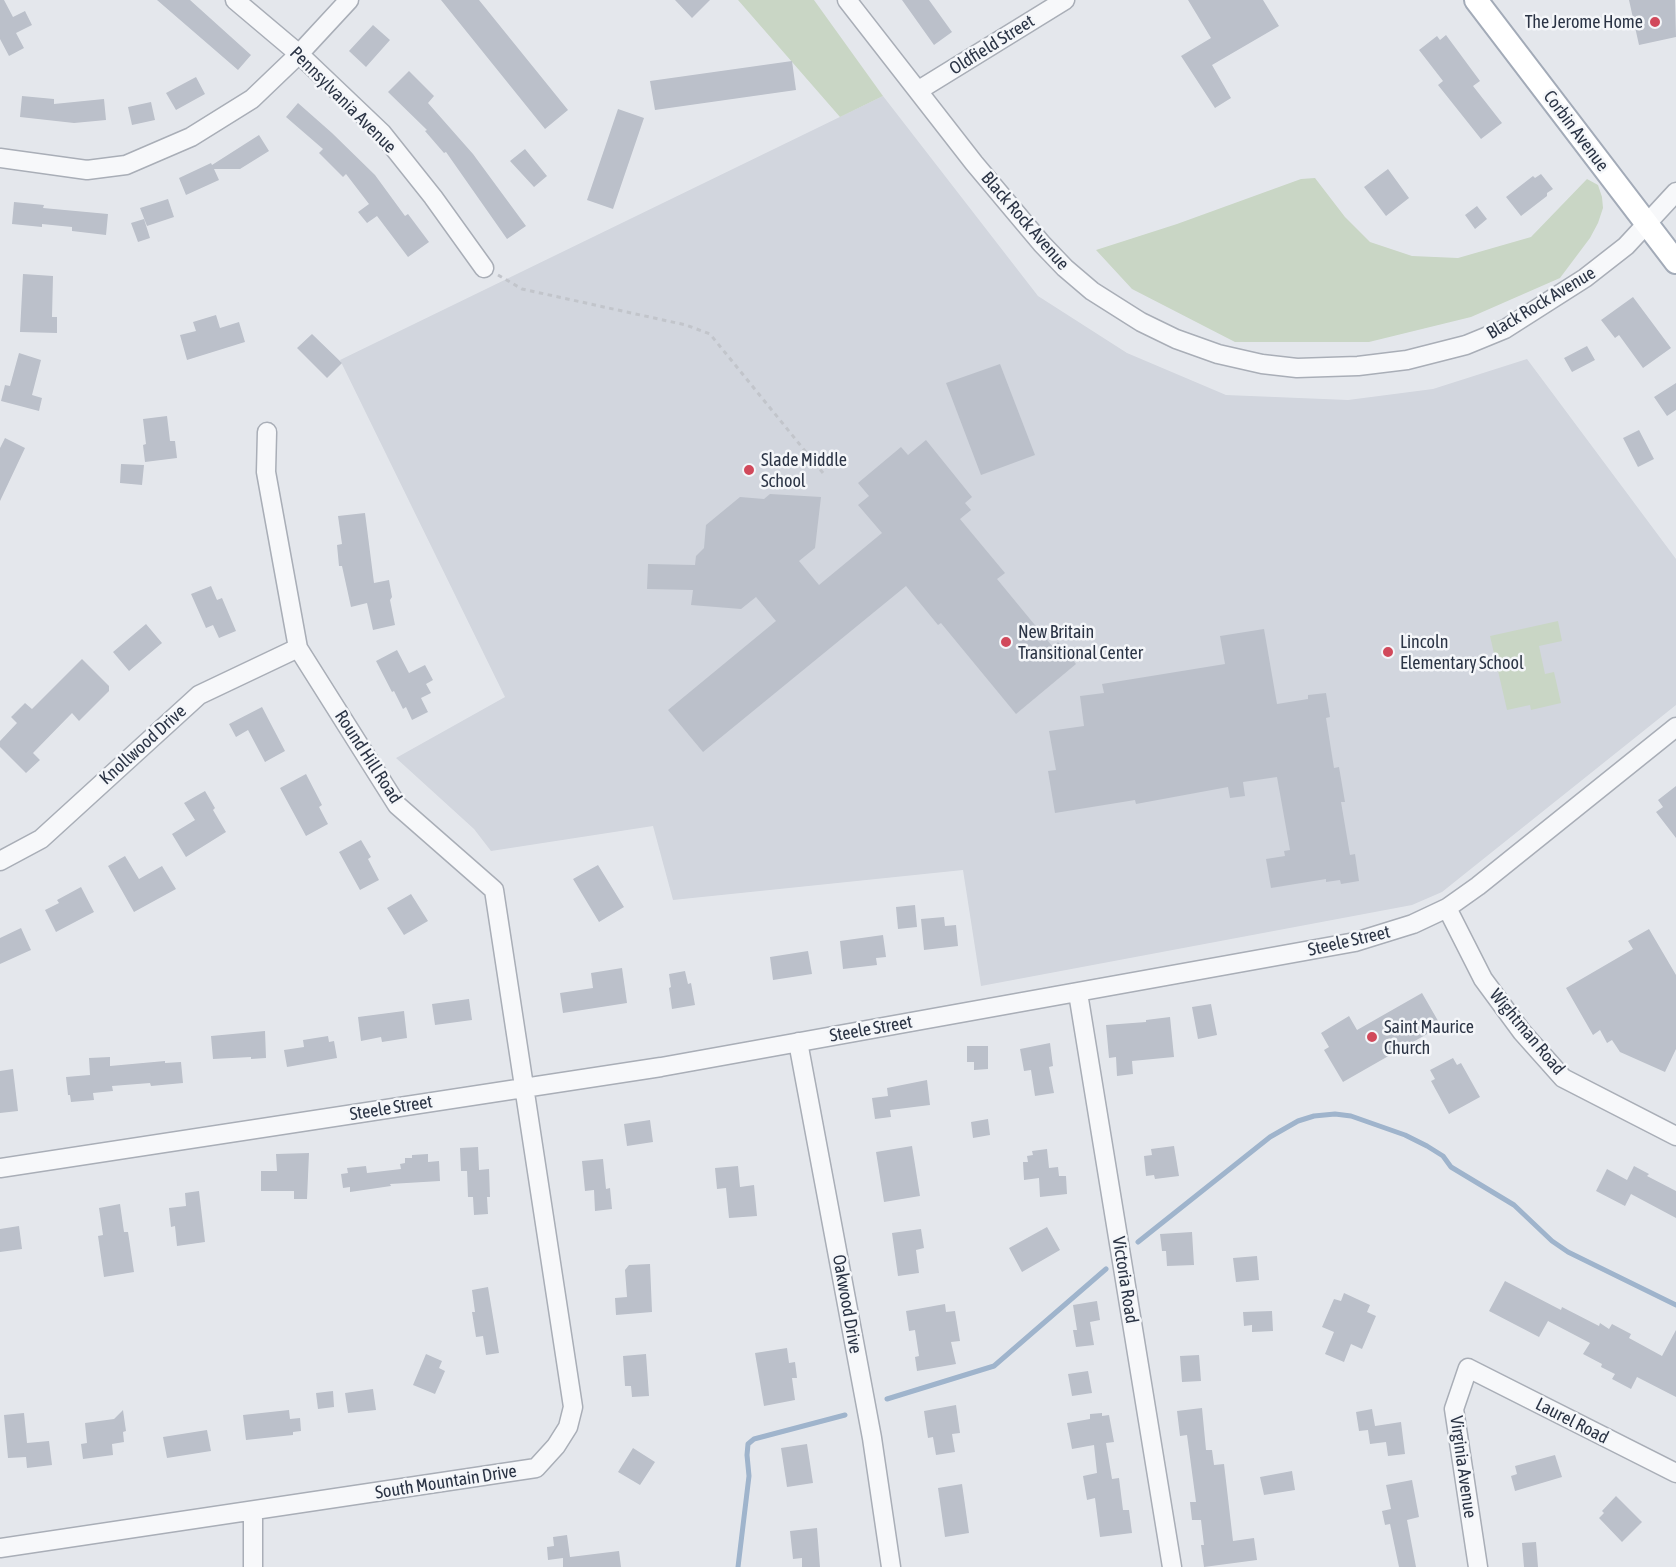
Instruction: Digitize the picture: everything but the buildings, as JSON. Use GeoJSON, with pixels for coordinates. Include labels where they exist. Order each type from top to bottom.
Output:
{"type":"FeatureCollection","features":[{"type":"Feature","properties":{"kind":"main road","name":"Corbin Avenue"},"geometry":{"type":"LineString","coordinates":[[1476,0],[1676,262]]}},
{"type":"Feature","properties":{"kind":"street","name":"Pennsylvania Avenue"},"geometry":{"type":"LineString","coordinates":[[235,0],[299,54],[382,134],[433,197],[484,268]]}},
{"type":"Feature","properties":{"kind":"street"},"geometry":{"type":"LineString","coordinates":[[0,158],[87,170],[126,165],[191,137],[252,99],[299,54],[349,0]]}},
{"type":"Feature","properties":{"kind":"street","name":"Black Rock Avenue"},"geometry":{"type":"LineString","coordinates":[[847,0],[974,163],[1065,268],[1092,291],[1141,322],[1176,339],[1218,354],[1262,364],[1297,368],[1358,366],[1407,360],[1466,345],[1505,329],[1610,260],[1648,224],[1676,192]]}},
{"type":"Feature","properties":{"kind":"street","name":"Oldfield Street"},"geometry":{"type":"LineString","coordinates":[[919,90],[1065,0]]}},
{"type":"Feature","properties":{"kind":"street","name":"Round Hill Road"},"geometry":{"type":"LineString","coordinates":[[267,432],[266,472],[298,648],[397,805],[494,890],[523,1088]]}},
{"type":"Feature","properties":{"kind":"street","name":"Knollwood Drive"},"geometry":{"type":"LineString","coordinates":[[0,861],[41,839],[199,694],[298,648]]}},
{"type":"Feature","properties":{"kind":"street","name":"Steele Street"},"geometry":{"type":"LineString","coordinates":[[0,1168],[523,1088],[1078,993],[1355,942],[1413,924],[1448,908],[1676,727]]}},
{"type":"Feature","properties":{"kind":"street","name":"Wightman Road"},"geometry":{"type":"LineString","coordinates":[[1448,908],[1483,979],[1522,1032],[1563,1078],[1676,1136]]}},
{"type":"Feature","properties":{"kind":"street","name":"Victoria Road"},"geometry":{"type":"LineString","coordinates":[[1078,993],[1172,1567]]}},
{"type":"Feature","properties":{"kind":"street","name":"Oakwood Drive"},"geometry":{"type":"LineString","coordinates":[[798,1042],[872,1438],[891,1567]]}},
{"type":"Feature","properties":{"kind":"street","name":"South Mountain Drive"},"geometry":{"type":"LineString","coordinates":[[0,1548],[536,1468],[556,1446],[568,1427],[573,1407],[523,1088]]}},
{"type":"Feature","properties":{"kind":"street","name":"Laurel Road"},"geometry":{"type":"LineString","coordinates":[[1468,1368],[1676,1473]]}},
{"type":"Feature","properties":{"kind":"street","name":"Virginia Avenue"},"geometry":{"type":"LineString","coordinates":[[1468,1368],[1454,1409],[1478,1567]]}},
{"type":"Feature","properties":{"kind":"street"},"geometry":{"type":"LineString","coordinates":[[253,1511],[253,1567]]}},
{"type":"Feature","properties":{"kind":"path"},"geometry":{"type":"LineString","coordinates":[[484,268],[522,289],[686,325],[710,334],[823,473]]}},
{"type":"Feature","properties":{"kind":"shaded area"},"geometry":{"type":"Polygon","coordinates":[[[883,96],[1038,296],[1127,353],[1226,395],[1348,400],[1433,389],[1527,359],[1676,559],[1676,705],[1442,892],[1412,905],[981,986],[963,870],[673,900],[653,826],[491,851],[474,829],[396,758],[505,697],[340,360],[883,96]]]}},
{"type":"Feature","properties":{"kind":"green space"},"geometry":{"type":"Polygon","coordinates":[[[738,0],[814,0],[883,96],[840,117],[738,0]]]}},
{"type":"Feature","properties":{"kind":"green space"},"geometry":{"type":"Polygon","coordinates":[[[1315,178],[1345,217],[1370,242],[1412,256],[1458,258],[1531,237],[1587,179],[1598,185],[1603,208],[1590,238],[1560,278],[1471,317],[1369,342],[1235,342],[1132,289],[1096,250],[1177,224],[1301,179],[1315,178]]]}},
{"type":"Feature","properties":{"kind":"green space"},"geometry":{"type":"Polygon","coordinates":[[[1558,621],[1562,641],[1539,646],[1545,674],[1554,672],[1561,703],[1531,710],[1530,705],[1507,710],[1490,636],[1558,621]]]}},
{"type":"Feature","properties":{"kind":"waterway"},"geometry":{"type":"LineString","coordinates":[[1138,1242],[1270,1137],[1298,1121],[1314,1116],[1335,1114],[1351,1116],[1405,1135],[1427,1146],[1443,1156],[1451,1167],[1514,1205],[1552,1241],[1568,1252],[1676,1305]]}},
{"type":"Feature","properties":{"kind":"waterway"},"geometry":{"type":"LineString","coordinates":[[887,1399],[994,1366],[1106,1269]]}},
{"type":"Feature","properties":{"kind":"waterway"},"geometry":{"type":"LineString","coordinates":[[738,1567],[749,1476],[748,1444],[754,1439],[845,1415]]}},
{"type":"Feature","properties":{"kind":"place","name":"The Jerome Home"},"geometry":{"type":"Point","coordinates":[1655,22]}},
{"type":"Feature","properties":{"kind":"place","name":"Slade Middle School"},"geometry":{"type":"Point","coordinates":[749,470]}},
{"type":"Feature","properties":{"kind":"place","name":"New Britain Transitional Center"},"geometry":{"type":"Point","coordinates":[1006,642]}},
{"type":"Feature","properties":{"kind":"place","name":"Lincoln Elementary School"},"geometry":{"type":"Point","coordinates":[1388,652]}},
{"type":"Feature","properties":{"kind":"place","name":"Saint Maurice Church"},"geometry":{"type":"Point","coordinates":[1372,1037]}}]}
